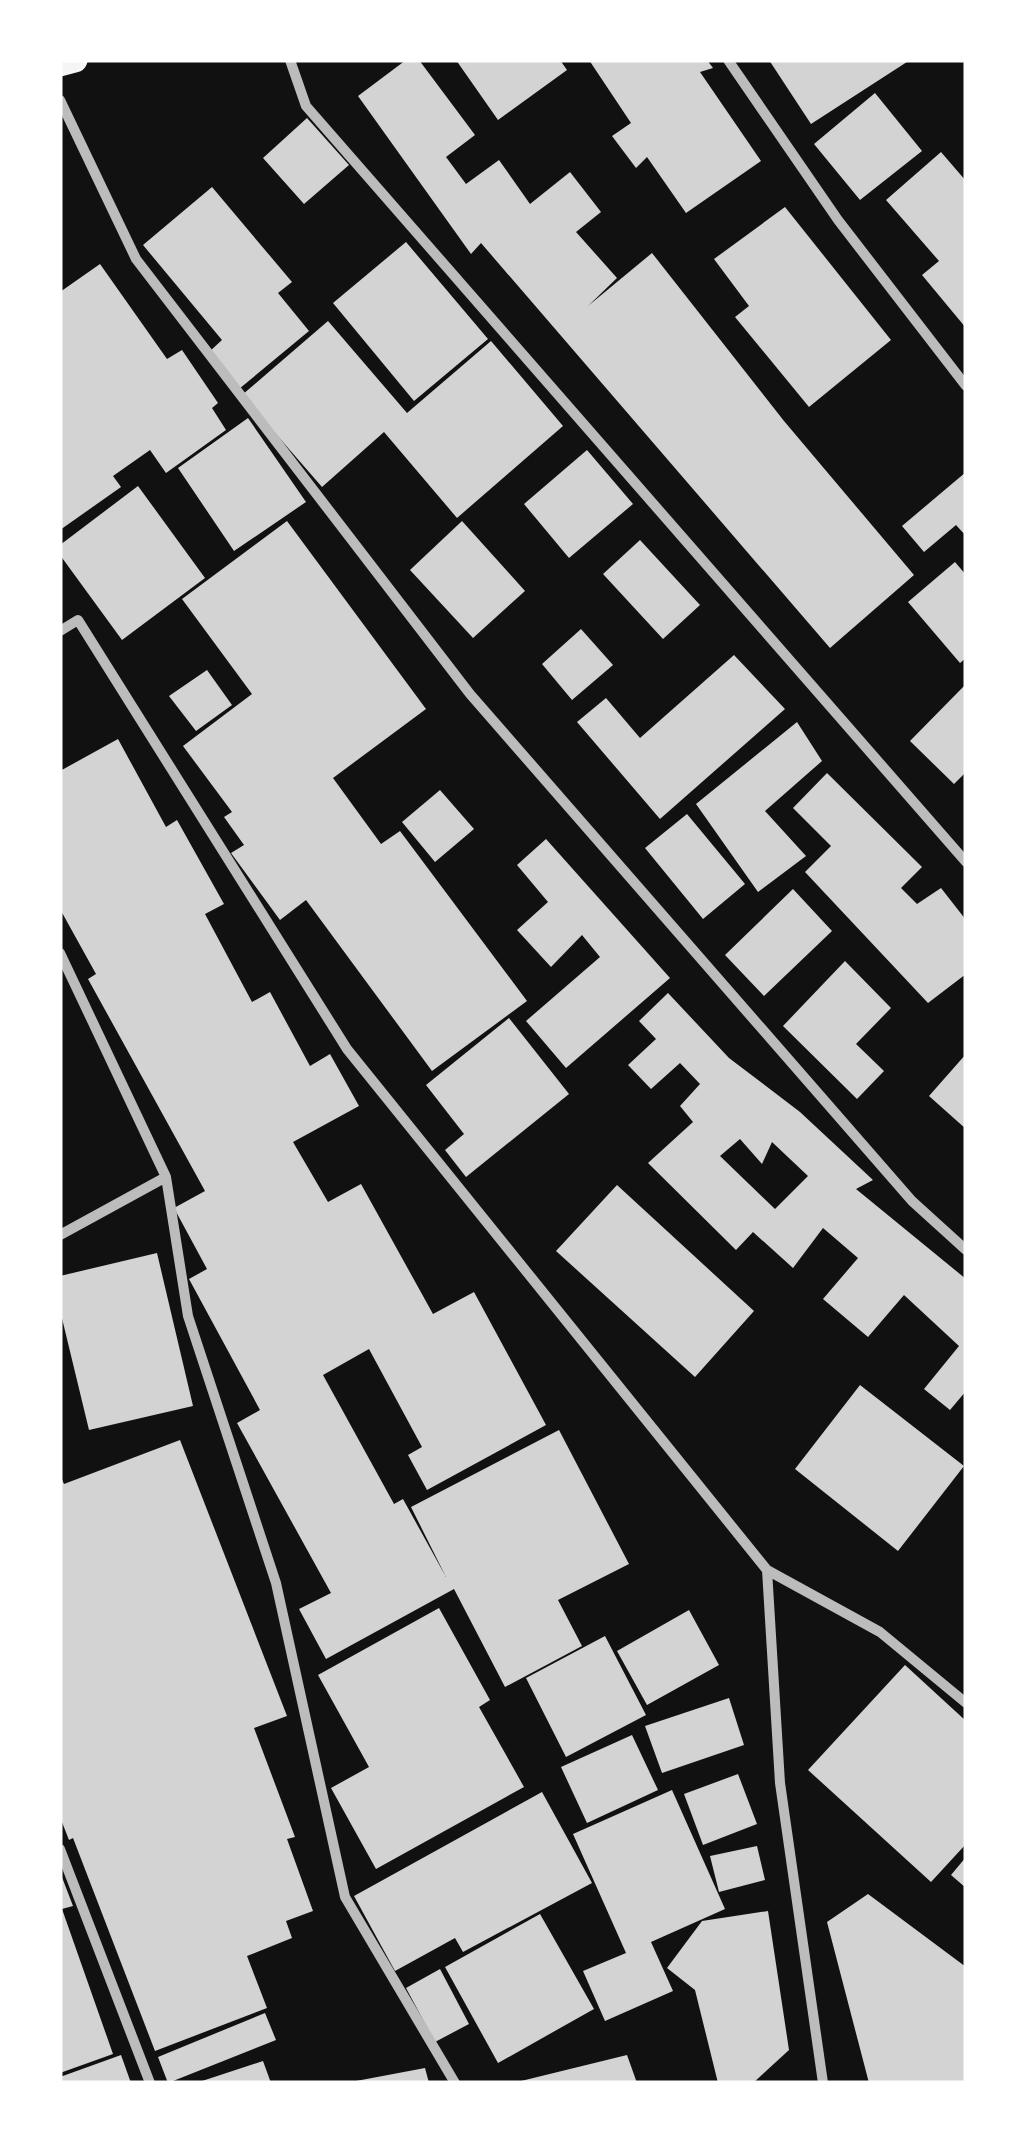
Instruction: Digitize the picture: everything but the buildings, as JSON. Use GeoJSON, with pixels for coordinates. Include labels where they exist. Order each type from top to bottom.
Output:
{"type":"FeatureCollection","features":[{"type":"Feature","properties":{"kind":"main road"},"geometry":{"type":"LineString","coordinates":[[60,64],[74,60]]}},
{"type":"Feature","properties":{"kind":"street"},"geometry":{"type":"LineString","coordinates":[[290,60],[306,106],[966,862]]}},
{"type":"Feature","properties":{"kind":"street"},"geometry":{"type":"LineString","coordinates":[[728,60],[838,220],[966,386]]}},
{"type":"Feature","properties":{"kind":"street"},"geometry":{"type":"LineString","coordinates":[[60,100],[136,260],[470,694],[912,1202],[966,1250]]}},
{"type":"Feature","properties":{"kind":"street"},"geometry":{"type":"LineString","coordinates":[[60,631],[78,620],[346,1049],[767,1570],[880,1632],[966,1704]]}},
{"type":"Feature","properties":{"kind":"street"},"geometry":{"type":"LineString","coordinates":[[60,954],[166,1177],[188,1316],[276,1583],[345,1896],[455,2083]]}},
{"type":"Feature","properties":{"kind":"street"},"geometry":{"type":"LineString","coordinates":[[60,1235],[166,1177]]}},
{"type":"Feature","properties":{"kind":"street"},"geometry":{"type":"LineString","coordinates":[[767,1570],[780,1783],[823,2083]]}},
{"type":"Feature","properties":{"kind":"street"},"geometry":{"type":"LineString","coordinates":[[60,1849],[150,2083]]}}]}
